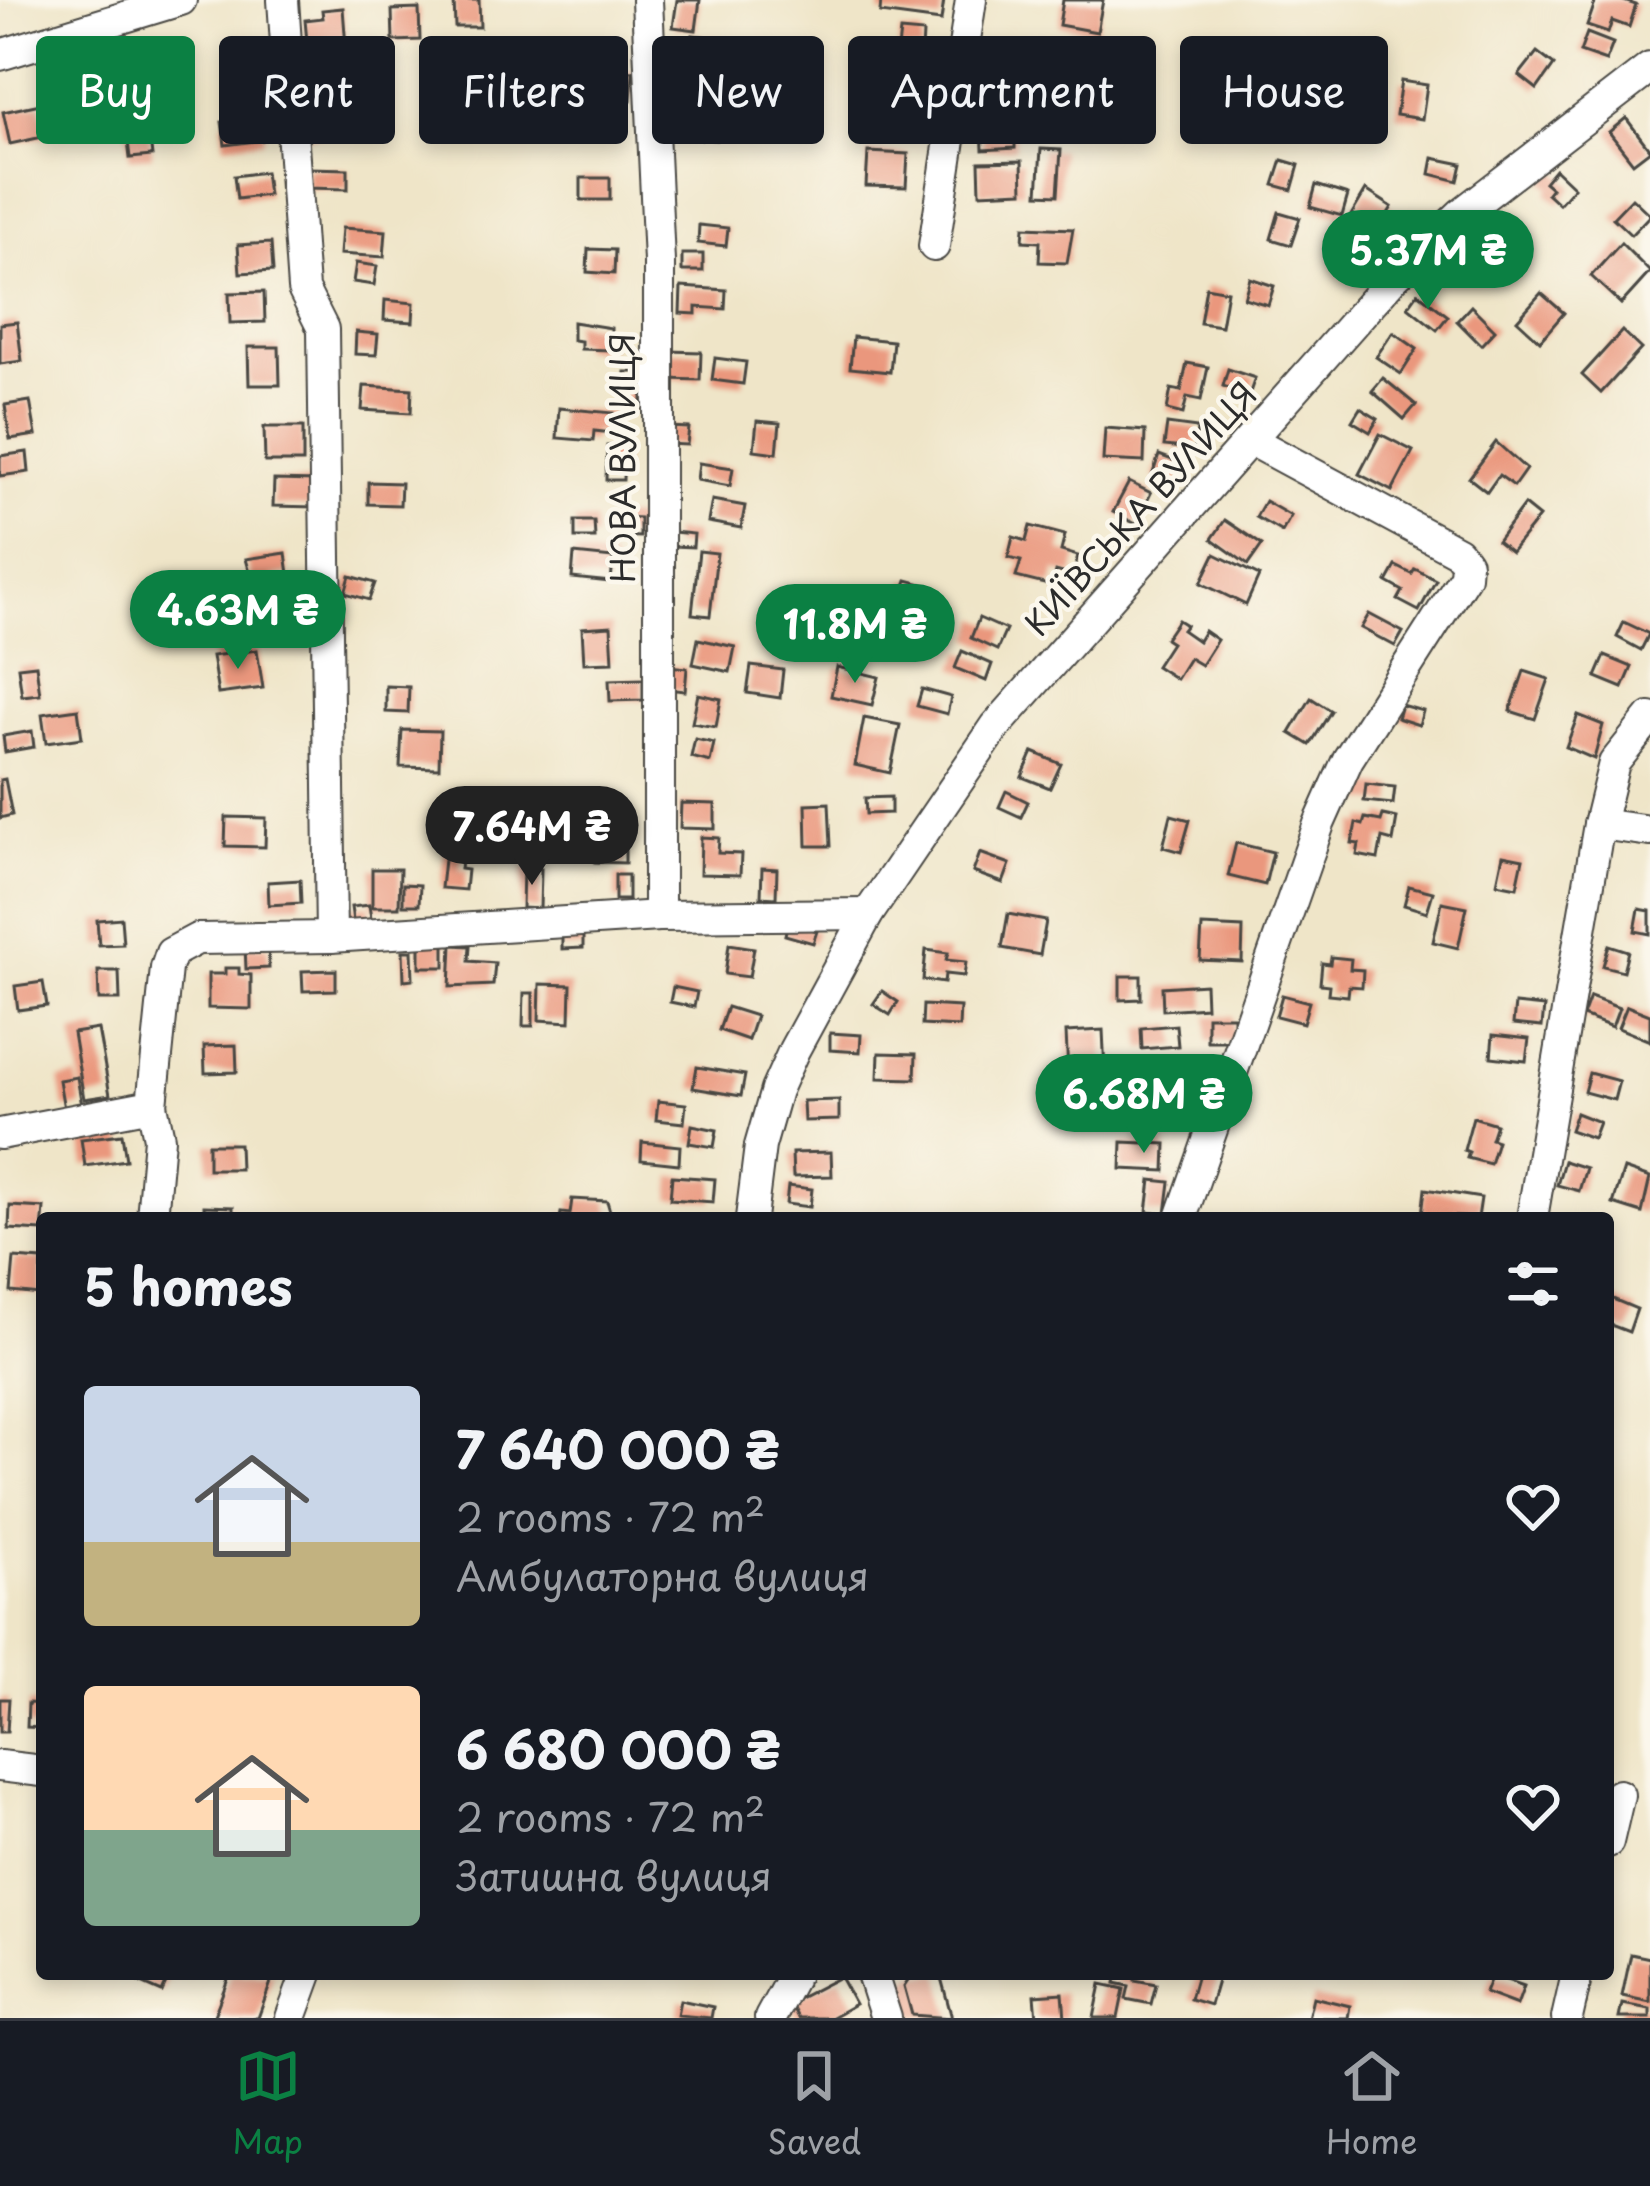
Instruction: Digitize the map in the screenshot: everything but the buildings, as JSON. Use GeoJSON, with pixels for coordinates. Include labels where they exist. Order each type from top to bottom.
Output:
{"type":"FeatureCollection","features":[{"type":"Feature","properties":{"kind":"street"},"geometry":{"type":"LineString","coordinates":[[0,55],[181,0]]}},
{"type":"Feature","properties":{"kind":"street"},"geometry":{"type":"LineString","coordinates":[[283,0],[303,289],[323,328],[331,937]]}},
{"type":"Feature","properties":{"kind":"street","name":"НОВА ВУЛИЦЯ"},"geometry":{"type":"LineString","coordinates":[[646,0],[658,262],[659,916]]}},
{"type":"Feature","properties":{"kind":"street"},"geometry":{"type":"LineString","coordinates":[[934,246],[971,0]]}},
{"type":"Feature","properties":{"kind":"street","name":"КИЇВСЬКА ВУЛИЦЯ"},"geometry":{"type":"LineString","coordinates":[[752,1212],[760,1146],[776,1090],[794,1050],[868,914],[997,726],[1394,277],[1462,214],[1650,68]]}},
{"type":"Feature","properties":{"kind":"street"},"geometry":{"type":"LineString","coordinates":[[1183,1212],[1319,824],[1348,759],[1465,576],[1466,562],[1458,552],[1250,440]]}},
{"type":"Feature","properties":{"kind":"street"},"geometry":{"type":"LineString","coordinates":[[1533,1212],[1599,824],[1614,763],[1650,718]]}},
{"type":"Feature","properties":{"kind":"street"},"geometry":{"type":"LineString","coordinates":[[1599,824],[1650,831]]}},
{"type":"Feature","properties":{"kind":"street"},"geometry":{"type":"LineString","coordinates":[[153,1212],[159,1138],[152,1105],[166,968],[171,953],[184,943],[659,916],[868,914]]}},
{"type":"Feature","properties":{"kind":"street"},"geometry":{"type":"LineString","coordinates":[[0,1134],[152,1105]]}},
{"type":"Feature","properties":{"kind":"street"},"geometry":{"type":"LineString","coordinates":[[0,1766],[36,1770]]}},
{"type":"Feature","properties":{"kind":"street"},"geometry":{"type":"LineString","coordinates":[[1614,1826],[1626,1794]]}},
{"type":"Feature","properties":{"kind":"street"},"geometry":{"type":"LineString","coordinates":[[291,2018],[305,1980]]}},
{"type":"Feature","properties":{"kind":"street"},"geometry":{"type":"LineString","coordinates":[[770,2018],[791,1980]]}},
{"type":"Feature","properties":{"kind":"street"},"geometry":{"type":"LineString","coordinates":[[874,1980],[886,2018]]}},
{"type":"Feature","properties":{"kind":"street"},"geometry":{"type":"LineString","coordinates":[[1567,2018],[1576,1980]]}}]}
